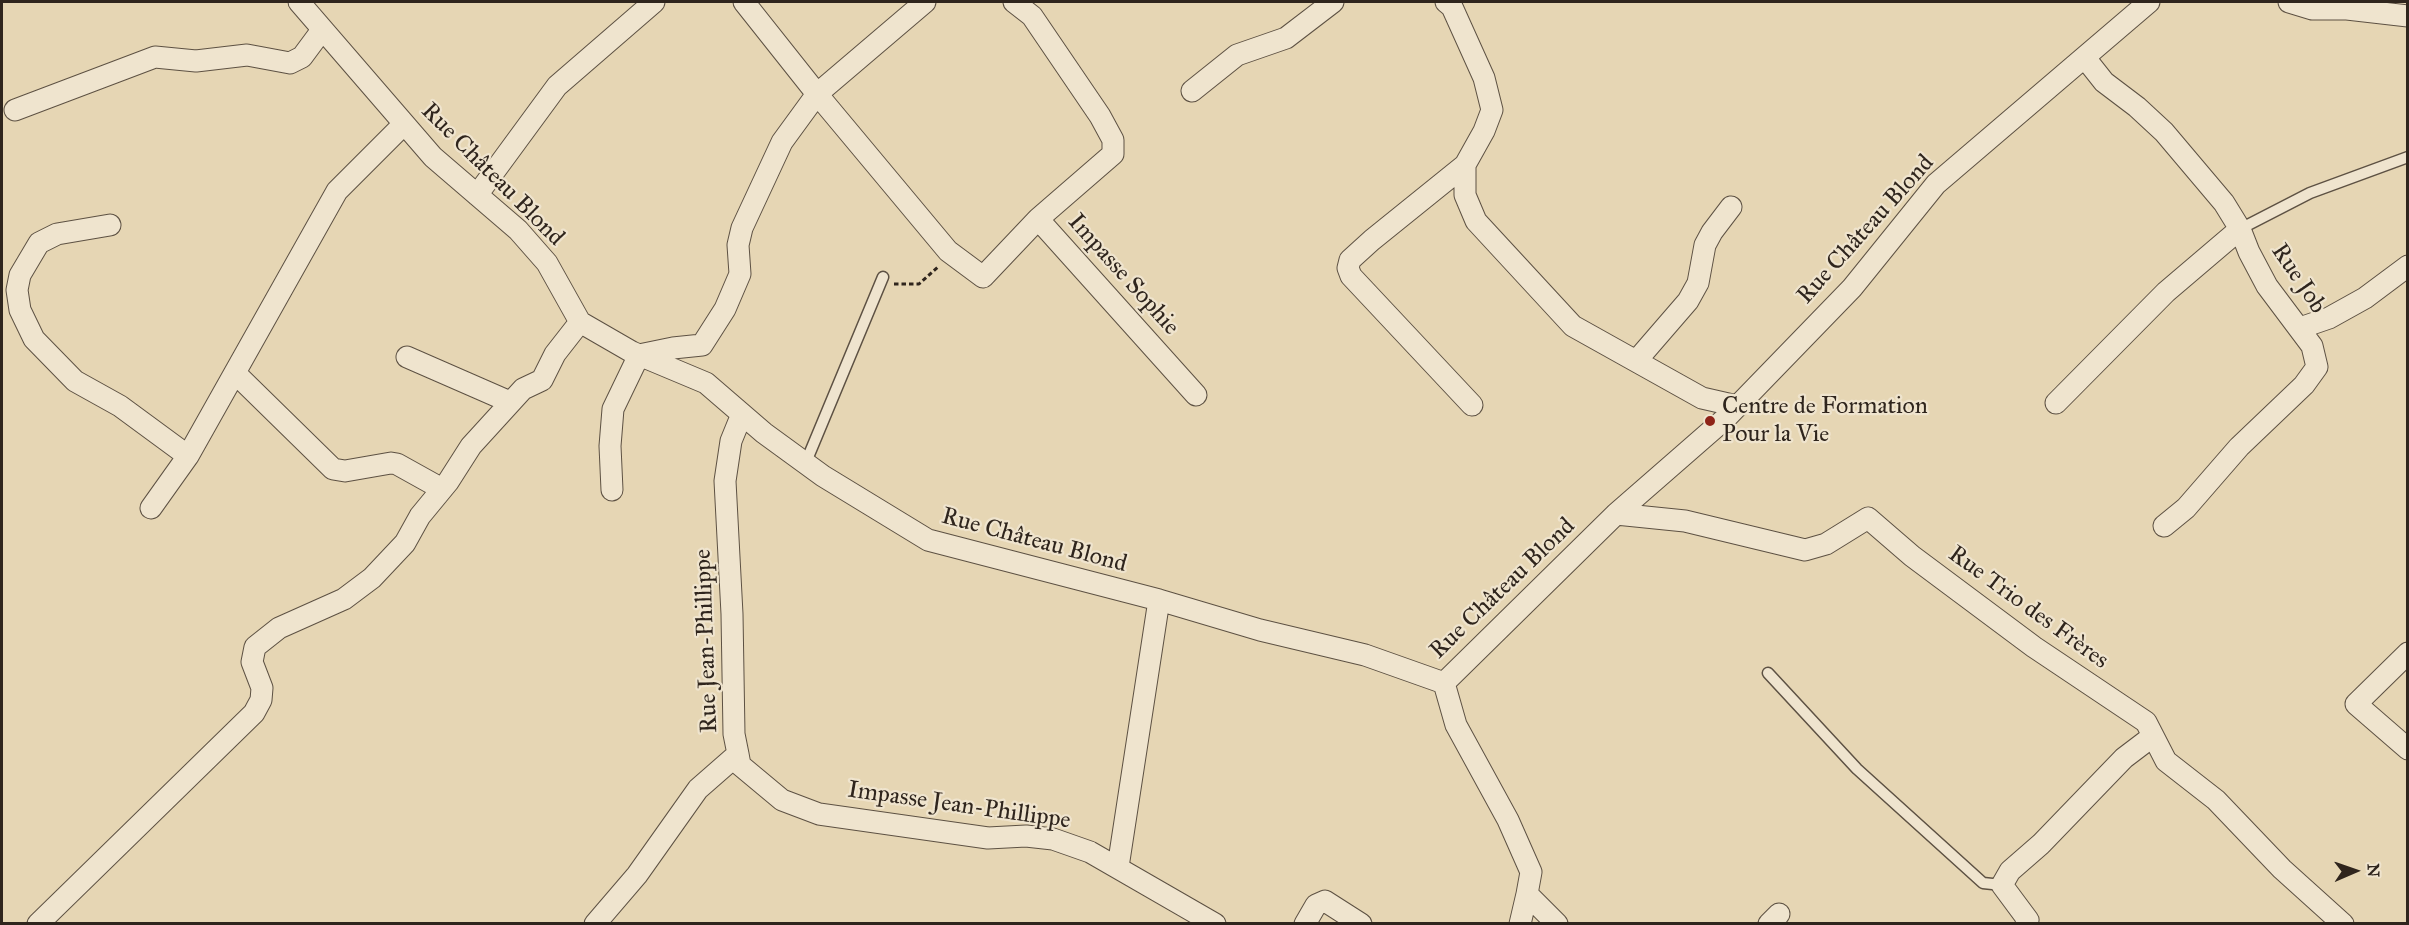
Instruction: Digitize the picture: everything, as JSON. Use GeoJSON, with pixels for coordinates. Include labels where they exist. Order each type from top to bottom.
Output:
{"type":"FeatureCollection","features":[{"type":"Feature","properties":{"kind":"street","name":"Rue Château Blond"},"geometry":{"type":"LineString","coordinates":[[299,2],[433,157],[518,230],[547,263],[580,322],[639,355],[706,383],[742,414],[823,476],[928,540],[1159,600],[1260,630],[1365,655],[1444,683],[1616,514],[1737,406],[1852,288],[1936,184],[2149,2]]}},
{"type":"Feature","properties":{"kind":"street"},"geometry":{"type":"LineString","coordinates":[[477,195],[557,86],[654,2]]}},
{"type":"Feature","properties":{"kind":"street","name":"Impasse Sophie"},"geometry":{"type":"LineString","coordinates":[[744,2],[817,94],[954,255],[983,277],[1038,219],[1196,395]]}},
{"type":"Feature","properties":{"kind":"street"},"geometry":{"type":"LineString","coordinates":[[612,490],[610,446],[613,409],[639,355],[702,345],[725,309],[740,273],[738,245],[742,228],[782,142],[817,94],[925,2]]}},
{"type":"Feature","properties":{"kind":"street"},"geometry":{"type":"LineString","coordinates":[[1014,2],[1032,16],[1113,140],[1113,154],[1038,219]]}},
{"type":"Feature","properties":{"kind":"street"},"geometry":{"type":"LineString","coordinates":[[1192,92],[1237,55],[1286,38],[1333,2]]}},
{"type":"Feature","properties":{"kind":"street"},"geometry":{"type":"LineString","coordinates":[[1446,2],[1452,7],[1484,78],[1492,110],[1466,165],[1372,240],[1350,260],[1348,268],[1351,276],[1472,405]]}},
{"type":"Feature","properties":{"kind":"street"},"geometry":{"type":"LineString","coordinates":[[2289,2],[2312,9],[2347,9],[2408,16]]}},
{"type":"Feature","properties":{"kind":"street"},"geometry":{"type":"LineString","coordinates":[[15,110],[155,57],[196,61],[247,55],[290,63],[302,57],[322,30]]}},
{"type":"Feature","properties":{"kind":"street","name":"Rue Job"},"geometry":{"type":"LineString","coordinates":[[2085,58],[2104,82],[2137,107],[2164,132],[2224,203],[2240,229],[2267,286],[2312,346],[2317,367],[2304,385],[2239,447],[2186,508],[2164,526]]}},
{"type":"Feature","properties":{"kind":"street"},"geometry":{"type":"LineString","coordinates":[[151,508],[188,456],[337,191],[404,124]]}},
{"type":"Feature","properties":{"kind":"street"},"geometry":{"type":"LineString","coordinates":[[1466,165],[1465,195],[1476,221],[1573,326],[1702,398],[1737,406]]}},
{"type":"Feature","properties":{"kind":"street"},"geometry":{"type":"LineString","coordinates":[[1637,360],[1688,301],[1698,283],[1705,245],[1731,207]]}},
{"type":"Feature","properties":{"kind":"street"},"geometry":{"type":"LineString","coordinates":[[110,225],[57,234],[39,243],[20,275],[17,290],[20,310],[34,339],[75,381],[120,406],[188,456]]}},
{"type":"Feature","properties":{"kind":"street"},"geometry":{"type":"LineString","coordinates":[[2056,403],[2166,292],[2240,229]]}},
{"type":"Feature","properties":{"kind":"street"},"geometry":{"type":"LineString","coordinates":[[2300,328],[2329,318],[2365,298],[2408,267]]}},
{"type":"Feature","properties":{"kind":"street"},"geometry":{"type":"LineString","coordinates":[[38,924],[255,713],[261,700],[262,688],[252,662],[255,647],[279,628],[344,599],[372,578],[405,543],[420,516],[442,489],[471,446],[523,389],[542,380],[555,354],[580,322]]}},
{"type":"Feature","properties":{"kind":"street"},"geometry":{"type":"LineString","coordinates":[[407,357],[510,402]]}},
{"type":"Feature","properties":{"kind":"street"},"geometry":{"type":"LineString","coordinates":[[235,373],[333,469],[345,471],[397,464],[442,489]]}},
{"type":"Feature","properties":{"kind":"street","name":"Rue Jean-Phillippe"},"geometry":{"type":"LineString","coordinates":[[595,924],[637,875],[698,789],[738,754],[734,734],[732,614],[725,481],[731,441],[742,414]]}},
{"type":"Feature","properties":{"kind":"street","name":"Rue Trio des Frères"},"geometry":{"type":"LineString","coordinates":[[1616,514],[1685,521],[1805,550],[1826,544],[1868,518],[1912,556],[2006,626],[2146,722],[2166,761],[2216,800],[2282,869],[2343,924]]}},
{"type":"Feature","properties":{"kind":"street"},"geometry":{"type":"LineString","coordinates":[[1118,867],[1159,600]]}},
{"type":"Feature","properties":{"kind":"street"},"geometry":{"type":"LineString","coordinates":[[2408,652],[2356,704],[2408,749]]}},
{"type":"Feature","properties":{"kind":"street"},"geometry":{"type":"LineString","coordinates":[[1444,683],[1456,725],[1508,820],[1532,872],[1520,924]]}},
{"type":"Feature","properties":{"kind":"street"},"geometry":{"type":"LineString","coordinates":[[2026,924],[2028,920],[2002,885],[2010,871],[2041,844],[2124,758],[2153,736]]}},
{"type":"Feature","properties":{"kind":"street","name":"Impasse Jean-Phillippe"},"geometry":{"type":"LineString","coordinates":[[738,754],[740,765],[782,800],[819,814],[988,838],[1026,836],[1053,839],[1090,852],[1209,922]]}},
{"type":"Feature","properties":{"kind":"street"},"geometry":{"type":"LineString","coordinates":[[1527,894],[1557,924]]}},
{"type":"Feature","properties":{"kind":"street"},"geometry":{"type":"LineString","coordinates":[[1305,924],[1316,905],[1325,900],[1361,924]]}},
{"type":"Feature","properties":{"kind":"lane"},"geometry":{"type":"LineString","coordinates":[[2240,229],[2310,193],[2408,157]]}},
{"type":"Feature","properties":{"kind":"lane"},"geometry":{"type":"LineString","coordinates":[[806,462],[881,280]]}},
{"type":"Feature","properties":{"kind":"lane"},"geometry":{"type":"LineString","coordinates":[[1768,673],[1857,769],[1983,883],[2002,885]]}},
{"type":"Feature","properties":{"kind":"path"},"geometry":{"type":"LineString","coordinates":[[881,280],[919,284],[954,255]]}},
{"type":"Feature","properties":{"kind":"place","name":"Centre de Formation Pour la Vie"},"geometry":{"type":"Point","coordinates":[1710,421]}}]}
